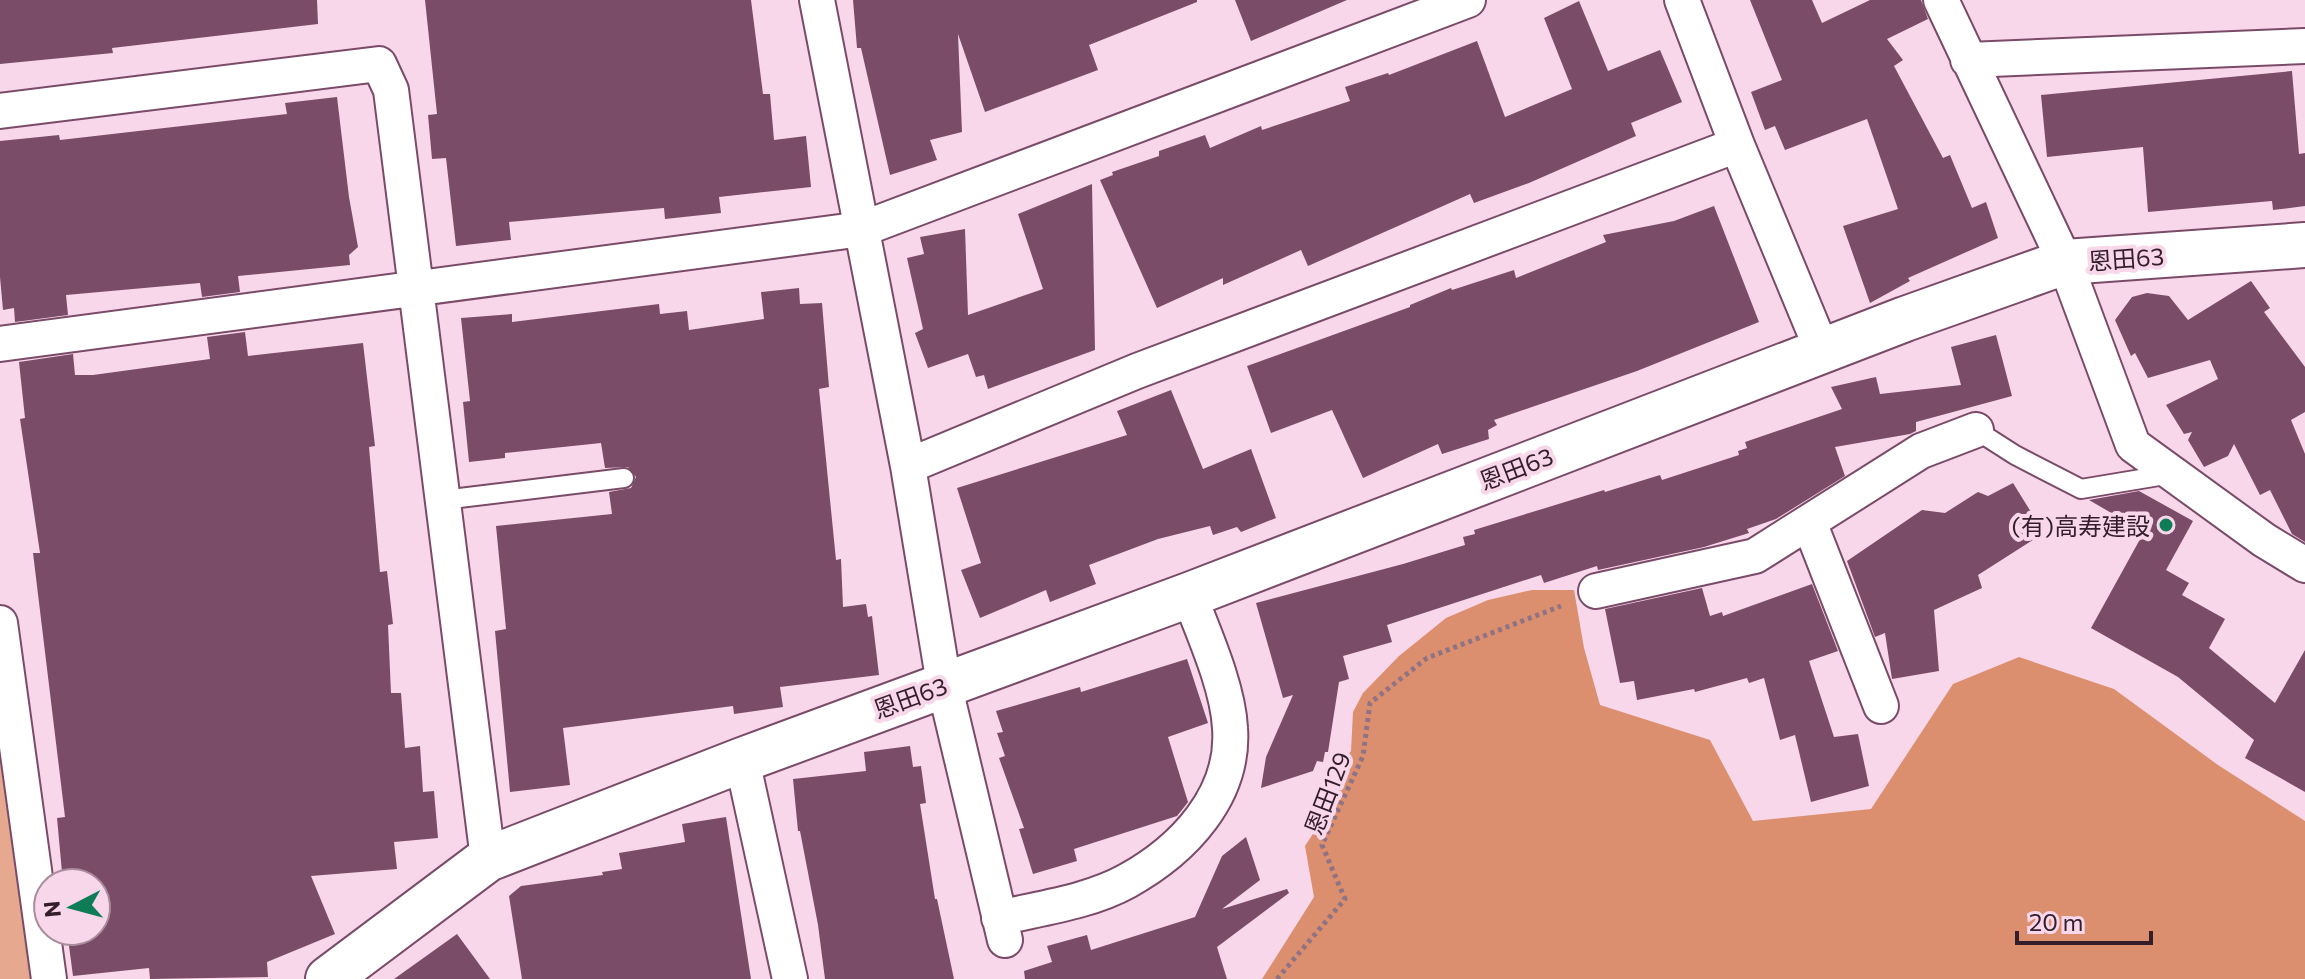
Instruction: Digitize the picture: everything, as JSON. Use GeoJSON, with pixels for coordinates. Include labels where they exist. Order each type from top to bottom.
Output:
{"type":"FeatureCollection","features":[{"type":"Feature","properties":{"kind":"street"},"geometry":{"type":"LineString","coordinates":[[817,0],[908,466],[944,684],[1002,929],[1126,882],[1163,857],[1191,831],[1222,787],[1230,757],[1230,726],[1216,666],[1189,595]]}},
{"type":"Feature","properties":{"kind":"street"},"geometry":{"type":"LineString","coordinates":[[0,344],[862,229],[1468,0]]}},
{"type":"Feature","properties":{"kind":"street"},"geometry":{"type":"LineString","coordinates":[[1682,0],[1737,145],[1822,350]]}},
{"type":"Feature","properties":{"kind":"street"},"geometry":{"type":"LineString","coordinates":[[1941,0],[2065,262],[2133,445],[2264,540],[2305,565]]}},
{"type":"Feature","properties":{"kind":"street"},"geometry":{"type":"LineString","coordinates":[[1968,60],[2305,46]]}},
{"type":"Feature","properties":{"kind":"street"},"geometry":{"type":"LineString","coordinates":[[0,111],[379,64],[391,90],[488,859]]}},
{"type":"Feature","properties":{"kind":"street"},"geometry":{"type":"LineString","coordinates":[[908,466],[1137,371],[1737,145]]}},
{"type":"Feature","properties":{"kind":"street","name":"恩田63"},"geometry":{"type":"LineString","coordinates":[[328,979],[488,859],[742,760],[1189,595],[1822,350],[2065,262],[2305,245]]}},
{"type":"Feature","properties":{"kind":"street"},"geometry":{"type":"LineString","coordinates":[[1596,591],[1755,556],[1921,451],[1976,430]]}},
{"type":"Feature","properties":{"kind":"street"},"geometry":{"type":"LineString","coordinates":[[1809,522],[1881,706]]}},
{"type":"Feature","properties":{"kind":"street"},"geometry":{"type":"LineString","coordinates":[[0,623],[49,979]]}},
{"type":"Feature","properties":{"kind":"street"},"geometry":{"type":"LineString","coordinates":[[742,760],[790,979]]}},
{"type":"Feature","properties":{"kind":"lane"},"geometry":{"type":"LineString","coordinates":[[1976,430],[2015,455],[2081,489],[2173,473]]}},
{"type":"Feature","properties":{"kind":"lane"},"geometry":{"type":"LineString","coordinates":[[443,500],[624,478]]}},
{"type":"Feature","properties":{"kind":"path","name":"恩田129"},"geometry":{"type":"LineString","coordinates":[[1277,979],[1345,899],[1322,845],[1363,756],[1370,703],[1427,658],[1596,591]]}},
{"type":"Feature","properties":{"kind":"shaded area"},"geometry":{"type":"Polygon","coordinates":[[[1532,590],[1574,590],[1584,648],[1600,705],[1710,740],[1753,821],[1871,809],[1953,684],[2019,657],[2114,689],[2218,765],[2305,821],[2305,979],[1262,979],[1314,897],[1305,846],[1331,806],[1339,769],[1351,751],[1353,712],[1363,693],[1399,656],[1446,618],[1488,600],[1532,590]]]}},
{"type":"Feature","properties":{"kind":"shaded area"},"geometry":{"type":"Polygon","coordinates":[[[0,623],[34,867],[32,947],[45,947],[49,979],[0,979],[0,623]]]}},
{"type":"Feature","properties":{"kind":"building"},"geometry":{"type":"Polygon","coordinates":[[[0,0],[317,0],[318,24],[112,48],[113,53],[0,64],[0,0]]]}},
{"type":"Feature","properties":{"kind":"building"},"geometry":{"type":"Polygon","coordinates":[[[425,0],[751,0],[763,94],[770,94],[774,140],[806,136],[811,187],[719,197],[721,213],[665,219],[664,208],[509,222],[511,240],[456,246],[446,158],[432,159],[428,115],[437,114],[425,0]]]}},
{"type":"Feature","properties":{"kind":"building"},"geometry":{"type":"Polygon","coordinates":[[[853,0],[1197,2],[1089,45],[1098,70],[985,112],[958,34],[962,132],[930,140],[937,160],[890,175],[861,48],[857,48],[853,0]]]}},
{"type":"Feature","properties":{"kind":"building"},"geometry":{"type":"Polygon","coordinates":[[[1235,0],[1347,0],[1251,41],[1235,0]]]}},
{"type":"Feature","properties":{"kind":"building"},"geometry":{"type":"Polygon","coordinates":[[[1750,0],[1812,0],[1822,23],[1870,0],[1921,0],[1928,19],[1887,39],[1903,60],[1894,66],[1943,158],[1950,155],[1972,208],[1986,202],[1998,238],[1908,278],[1910,281],[1870,303],[1843,226],[1898,209],[1867,119],[1785,150],[1775,126],[1765,130],[1751,92],[1782,80],[1750,0]]]}},
{"type":"Feature","properties":{"kind":"building"},"geometry":{"type":"Polygon","coordinates":[[[1579,1],[1608,71],[1660,50],[1682,102],[1631,123],[1636,136],[1529,183],[1474,203],[1470,194],[1308,266],[1301,250],[1223,285],[1223,278],[1157,308],[1100,180],[1113,175],[1112,172],[1159,156],[1159,151],[1205,135],[1210,148],[1261,126],[1262,130],[1350,101],[1345,87],[1389,75],[1477,41],[1505,117],[1572,89],[1544,18],[1579,1]]]}},
{"type":"Feature","properties":{"kind":"building"},"geometry":{"type":"Polygon","coordinates":[[[2292,71],[2299,154],[2305,153],[2305,206],[2273,210],[2272,201],[2148,212],[2143,147],[2047,157],[2041,95],[2292,71]]]}},
{"type":"Feature","properties":{"kind":"building"},"geometry":{"type":"Polygon","coordinates":[[[337,97],[358,247],[349,255],[350,265],[238,276],[240,292],[202,297],[200,283],[66,295],[68,315],[15,322],[14,308],[3,310],[0,277],[0,141],[59,135],[60,140],[287,114],[285,103],[337,97]]]}},
{"type":"Feature","properties":{"kind":"building"},"geometry":{"type":"Polygon","coordinates":[[[1092,184],[1095,350],[988,389],[984,375],[976,377],[968,354],[928,368],[915,333],[923,329],[907,258],[924,254],[920,237],[965,229],[968,315],[1043,289],[1018,214],[1092,184]]]}},
{"type":"Feature","properties":{"kind":"building"},"geometry":{"type":"Polygon","coordinates":[[[1714,206],[1759,322],[1637,371],[1494,420],[1497,425],[1488,430],[1489,439],[1442,454],[1438,444],[1363,478],[1332,410],[1271,433],[1247,366],[1410,307],[1451,288],[1514,270],[1516,278],[1606,242],[1603,235],[1674,221],[1714,206]]]}},
{"type":"Feature","properties":{"kind":"building"},"geometry":{"type":"Polygon","coordinates":[[[2251,281],[2270,308],[2264,312],[2305,367],[2305,412],[2291,420],[2305,454],[2305,542],[2292,534],[2270,490],[2260,495],[2234,444],[2228,456],[2204,467],[2188,440],[2192,432],[2184,434],[2166,405],[2218,379],[2210,360],[2148,378],[2135,353],[2131,356],[2115,320],[2132,297],[2147,293],[2169,296],[2188,320],[2251,281]]]}},
{"type":"Feature","properties":{"kind":"building"},"geometry":{"type":"Polygon","coordinates":[[[799,288],[800,304],[822,303],[829,387],[819,389],[836,560],[841,559],[843,607],[866,604],[868,617],[872,616],[879,675],[780,687],[783,707],[734,714],[733,706],[563,728],[570,785],[510,792],[495,631],[506,629],[496,526],[612,514],[609,492],[631,488],[636,477],[628,467],[605,468],[601,443],[505,453],[505,458],[469,462],[463,402],[470,401],[461,318],[512,314],[512,322],[659,304],[660,314],[687,311],[689,330],[764,319],[761,292],[799,288]]]}},
{"type":"Feature","properties":{"kind":"building"},"geometry":{"type":"Polygon","coordinates":[[[245,332],[248,356],[363,343],[375,446],[369,447],[380,572],[387,571],[393,624],[388,625],[391,693],[401,693],[405,748],[420,746],[423,792],[434,791],[438,838],[394,842],[397,869],[311,876],[335,934],[267,962],[268,977],[150,979],[149,968],[73,976],[69,947],[112,947],[112,867],[62,867],[57,818],[65,817],[33,553],[40,553],[20,419],[25,418],[19,362],[73,354],[75,375],[93,375],[210,359],[207,337],[245,332]]]}},
{"type":"Feature","properties":{"kind":"building"},"geometry":{"type":"Polygon","coordinates":[[[1996,335],[2012,396],[1916,422],[1916,431],[1910,434],[1835,447],[1845,476],[1776,519],[1747,529],[1749,533],[1704,547],[1598,570],[1597,566],[1544,583],[1541,575],[1387,625],[1392,642],[1343,656],[1349,679],[1339,682],[1328,752],[1325,752],[1323,762],[1317,761],[1313,771],[1261,788],[1266,757],[1293,695],[1283,698],[1256,603],[1465,545],[1463,537],[1475,534],[1474,530],[1604,490],[1660,475],[1662,480],[1739,455],[1738,451],[1747,448],[1745,442],[1842,409],[1831,387],[1876,377],[1880,394],[1961,385],[1951,347],[1996,335]]]}},
{"type":"Feature","properties":{"kind":"building"},"geometry":{"type":"Polygon","coordinates":[[[1171,390],[1203,469],[1251,449],[1276,518],[1241,532],[1237,527],[1213,535],[1210,526],[1158,539],[1089,565],[1096,584],[1050,602],[1046,590],[980,618],[961,570],[981,563],[957,488],[1127,435],[1117,411],[1171,390]]]}},
{"type":"Feature","properties":{"kind":"building"},"geometry":{"type":"Polygon","coordinates":[[[2013,483],[2044,533],[1978,575],[1982,588],[1934,610],[1939,671],[1892,679],[1885,633],[1875,637],[1847,561],[1922,510],[1945,513],[1978,492],[1988,496],[2013,483]]]}},
{"type":"Feature","properties":{"kind":"building"},"geometry":{"type":"Polygon","coordinates":[[[2139,491],[2193,521],[2166,570],[2189,583],[2182,595],[2225,619],[2209,648],[2275,703],[2305,650],[2305,792],[2245,758],[2254,740],[2178,677],[2091,628],[2144,532],[2089,500],[2139,491]]]}},
{"type":"Feature","properties":{"kind":"building"},"geometry":{"type":"Polygon","coordinates":[[[1812,584],[1838,651],[1809,661],[1834,737],[1858,734],[1869,786],[1811,802],[1795,735],[1780,740],[1764,678],[1749,683],[1747,678],[1695,692],[1694,689],[1637,700],[1634,681],[1620,683],[1605,609],[1702,588],[1710,616],[1722,612],[1723,616],[1812,584]]]}},
{"type":"Feature","properties":{"kind":"building"},"geometry":{"type":"Polygon","coordinates":[[[1187,659],[1208,723],[1168,737],[1188,802],[1177,816],[1074,849],[1077,861],[1033,874],[1019,829],[1024,828],[999,758],[1005,756],[997,733],[1003,732],[996,711],[1080,687],[1081,692],[1187,659]]]}},
{"type":"Feature","properties":{"kind":"building"},"geometry":{"type":"Polygon","coordinates":[[[910,746],[913,767],[921,766],[926,803],[920,804],[935,899],[954,979],[825,979],[818,925],[798,831],[793,779],[866,771],[864,752],[910,746]]]}},
{"type":"Feature","properties":{"kind":"building"},"geometry":{"type":"Polygon","coordinates":[[[726,817],[751,979],[522,979],[509,896],[521,886],[603,875],[602,872],[622,869],[619,853],[685,842],[682,824],[726,817]]]}},
{"type":"Feature","properties":{"kind":"building"},"geometry":{"type":"Polygon","coordinates":[[[1246,837],[1260,880],[1222,909],[1287,889],[1289,893],[1217,947],[1227,979],[1025,979],[1024,971],[1052,962],[1047,946],[1087,935],[1091,950],[1195,917],[1222,856],[1246,837]]]}},
{"type":"Feature","properties":{"kind":"building"},"geometry":{"type":"Polygon","coordinates":[[[457,934],[490,979],[394,979],[457,934]]]}},
{"type":"Feature","properties":{"kind":"place","name":"(有)高寿建設"},"geometry":{"type":"Point","coordinates":[2166,525]}}]}
